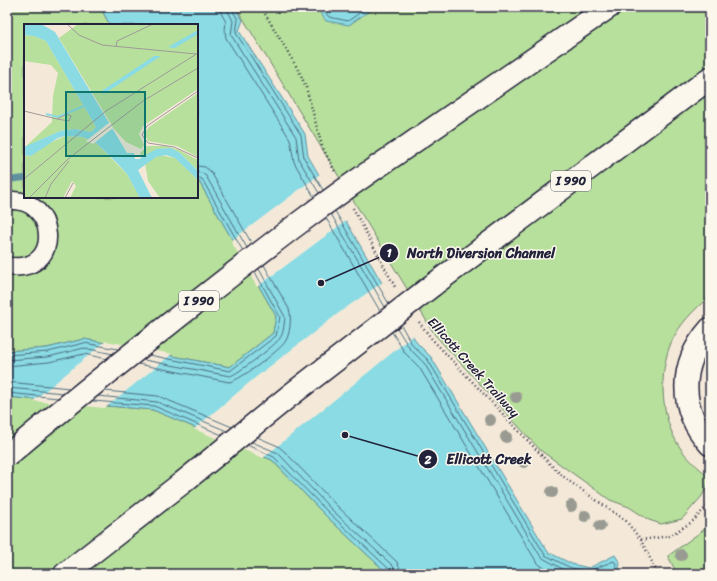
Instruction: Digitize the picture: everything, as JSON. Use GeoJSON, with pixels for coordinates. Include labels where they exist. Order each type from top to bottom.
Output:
{"type":"FeatureCollection","features":[{"type":"Feature","properties":{"kind":"main road","name":"I 990"},"geometry":{"type":"LineString","coordinates":[[7,456],[104,376],[270,245],[360,178],[609,7]]}},
{"type":"Feature","properties":{"kind":"main road","name":"I 990"},"geometry":{"type":"LineString","coordinates":[[65,574],[182,483],[288,397],[433,285],[710,78]]}},
{"type":"Feature","properties":{"kind":"main road"},"geometry":{"type":"LineString","coordinates":[[710,329],[696,348],[692,357],[688,368],[686,388],[692,415],[700,431],[710,444]]}},
{"type":"Feature","properties":{"kind":"main road"},"geometry":{"type":"LineString","coordinates":[[75,574],[95,550]]}},
{"type":"Feature","properties":{"kind":"street"},"geometry":{"type":"LineString","coordinates":[[7,201],[26,202],[37,210],[44,220],[48,233],[48,246],[42,256],[34,264],[24,267],[7,266]]}},
{"type":"Feature","properties":{"kind":"path"},"geometry":{"type":"LineString","coordinates":[[262,7],[306,86],[322,146],[336,175]]}},
{"type":"Feature","properties":{"kind":"path"},"geometry":{"type":"LineString","coordinates":[[350,202],[398,292]]}},
{"type":"Feature","properties":{"kind":"path","name":"Ellicott Creek Trailway"},"geometry":{"type":"LineString","coordinates":[[416,318],[431,338],[545,459],[566,479],[626,521],[641,540],[658,574]]}},
{"type":"Feature","properties":{"kind":"path"},"geometry":{"type":"LineString","coordinates":[[641,540],[668,536],[692,522],[710,503]]}},
{"type":"Feature","properties":{"kind":"green space"},"geometry":{"type":"Polygon","coordinates":[[[7,7],[100,7],[109,24],[24,24],[24,198],[198,198],[198,180],[276,316],[273,333],[230,367],[84,339],[47,348],[7,351],[7,7]]]}},
{"type":"Feature","properties":{"kind":"green space"},"geometry":{"type":"Polygon","coordinates":[[[236,7],[710,7],[710,296],[688,317],[674,336],[667,355],[663,382],[665,409],[673,435],[686,455],[709,477],[708,484],[702,496],[682,519],[661,524],[649,520],[629,507],[610,500],[540,450],[435,335],[236,7]]]}},
{"type":"Feature","properties":{"kind":"green space"},"geometry":{"type":"Polygon","coordinates":[[[7,397],[153,410],[272,460],[325,515],[388,574],[7,574],[7,397]]]}},
{"type":"Feature","properties":{"kind":"green space"},"geometry":{"type":"Polygon","coordinates":[[[710,525],[710,574],[677,574],[668,556],[710,525]]]}},
{"type":"Feature","properties":{"kind":"water"},"geometry":{"type":"Polygon","coordinates":[[[100,7],[234,7],[243,20],[239,31],[305,134],[308,156],[417,343],[431,357],[548,552],[572,564],[589,568],[615,555],[620,563],[618,574],[388,574],[325,515],[272,460],[153,410],[7,397],[7,351],[47,348],[84,339],[230,367],[273,333],[276,316],[198,180],[198,24],[109,24],[100,7]]]}},
{"type":"Feature","properties":{"kind":"water"},"geometry":{"type":"Polygon","coordinates":[[[316,7],[375,7],[349,25],[326,21],[316,7]]]}},
{"type":"Feature","properties":{"kind":"pier"},"geometry":{"type":"Polygon","coordinates":[[[320,174],[347,220],[257,287],[231,241],[320,174]]]}},
{"type":"Feature","properties":{"kind":"pier"},"geometry":{"type":"Polygon","coordinates":[[[383,282],[414,335],[263,458],[194,429],[256,377],[344,309],[383,282]]]}},
{"type":"Feature","properties":{"kind":"pier"},"geometry":{"type":"Polygon","coordinates":[[[106,341],[172,354],[105,408],[33,401],[106,341]]]}},
{"type":"Feature","properties":{"kind":"waterway"},"geometry":{"type":"LineString","coordinates":[[7,180],[24,178]]}},
{"type":"Feature","properties":{"kind":"place","name":"North Diversion Channel"},"geometry":{"type":"Point","coordinates":[321,283]}},
{"type":"Feature","properties":{"kind":"place","name":"Ellicott Creek"},"geometry":{"type":"Point","coordinates":[345,435]}}]}
